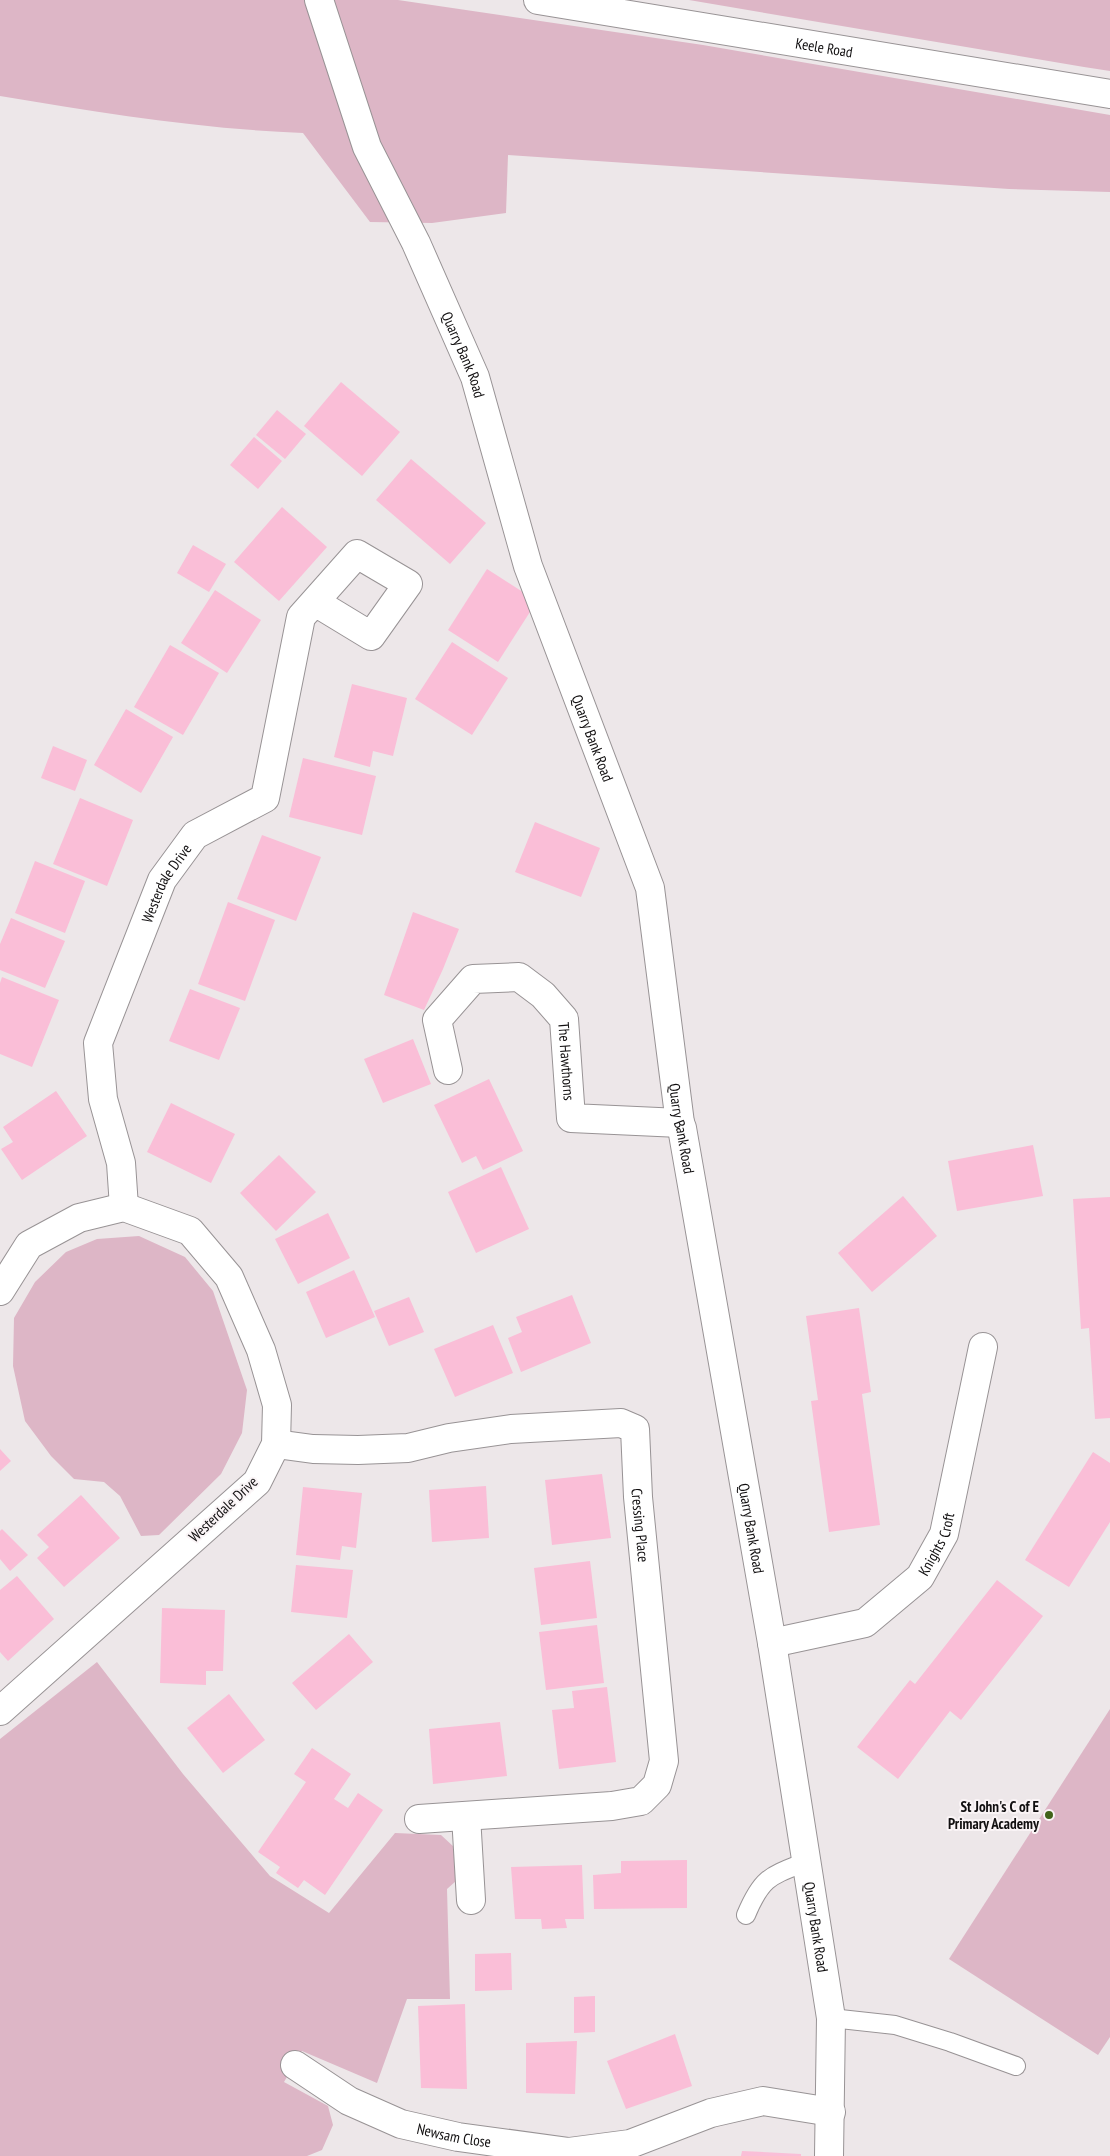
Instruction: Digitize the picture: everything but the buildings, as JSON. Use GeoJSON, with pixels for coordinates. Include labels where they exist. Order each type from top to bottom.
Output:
{"type":"FeatureCollection","features":[{"type":"Feature","properties":{"kind":"street","name":"Quarry Bank Road"},"geometry":{"type":"LineString","coordinates":[[319,0],[367,147],[416,243],[475,377],[528,566],[650,888],[680,1123],[772,1643],[831,2018],[829,2156]]}},
{"type":"Feature","properties":{"kind":"street","name":"Keele Road"},"geometry":{"type":"LineString","coordinates":[[538,0],[1110,94]]}},
{"type":"Feature","properties":{"kind":"street","name":"Westerdale Drive"},"geometry":{"type":"LineString","coordinates":[[0,1711],[257,1482],[276,1444],[277,1405],[261,1350],[229,1277],[190,1231],[124,1207],[121,1163],[103,1099],[98,1043],[162,880],[195,835],[265,798],[300,617],[315,602]]}},
{"type":"Feature","properties":{"kind":"street","name":"The Hawthorns"},"geometry":{"type":"LineString","coordinates":[[448,1070],[437,1020],[473,979],[519,977],[543,995],[564,1019],[571,1118],[680,1123]]}},
{"type":"Feature","properties":{"kind":"street"},"geometry":{"type":"LineString","coordinates":[[0,1291],[29,1245],[79,1218],[124,1207]]}},
{"type":"Feature","properties":{"kind":"street","name":"Knights Croft"},"geometry":{"type":"LineString","coordinates":[[772,1643],[865,1623],[920,1577],[944,1534],[983,1347]]}},
{"type":"Feature","properties":{"kind":"street","name":"Cressing Place"},"geometry":{"type":"LineString","coordinates":[[276,1444],[313,1449],[408,1448],[449,1438],[511,1429],[621,1423],[635,1429],[638,1497],[664,1761],[657,1785],[641,1801],[612,1806],[419,1819]]}},
{"type":"Feature","properties":{"kind":"street"},"geometry":{"type":"LineString","coordinates":[[466,1816],[471,1900]]}},
{"type":"Feature","properties":{"kind":"street","name":"Newsam Close"},"geometry":{"type":"LineString","coordinates":[[295,2064],[349,2101],[402,2124],[458,2137],[570,2152],[630,2144],[711,2113],[763,2102],[831,2112]]}},
{"type":"Feature","properties":{"kind":"lane"},"geometry":{"type":"LineString","coordinates":[[746,1915],[759,1889],[772,1876],[806,1862]]}},
{"type":"Feature","properties":{"kind":"lane"},"geometry":{"type":"LineString","coordinates":[[831,2018],[895,2025],[950,2042],[1016,2066]]}},
{"type":"Feature","properties":{"kind":"shaded area"},"geometry":{"type":"Polygon","coordinates":[[[0,0],[398,0],[703,45],[1110,115],[1110,192],[1009,189],[508,155],[506,213],[432,223],[370,222],[303,133],[189,124],[0,96],[0,0]]]}},
{"type":"Feature","properties":{"kind":"shaded area"},"geometry":{"type":"Polygon","coordinates":[[[689,0],[1110,0],[1110,71],[1084,67],[689,0]]]}},
{"type":"Feature","properties":{"kind":"shaded area"},"geometry":{"type":"Polygon","coordinates":[[[139,1236],[185,1257],[213,1291],[247,1390],[242,1433],[221,1474],[159,1535],[141,1536],[120,1496],[104,1482],[74,1479],[51,1456],[25,1421],[13,1366],[14,1318],[35,1282],[66,1252],[97,1239],[139,1236]]]}},
{"type":"Feature","properties":{"kind":"shaded area"},"geometry":{"type":"Polygon","coordinates":[[[97,1662],[183,1774],[270,1876],[329,1913],[395,1833],[441,1835],[454,1847],[456,1881],[447,1889],[450,1999],[407,1999],[377,2083],[302,2051],[284,2082],[328,2106],[333,2125],[322,2150],[307,2156],[0,2156],[0,1739],[97,1662]]]}},
{"type":"Feature","properties":{"kind":"shaded area"},"geometry":{"type":"Polygon","coordinates":[[[1110,1709],[1110,2037],[1098,2055],[949,1959],[1110,1709]]]}},
{"type":"Feature","properties":{"kind":"place","name":"St John's C of E Primary Academy"},"geometry":{"type":"Point","coordinates":[1049,1815]}}]}
